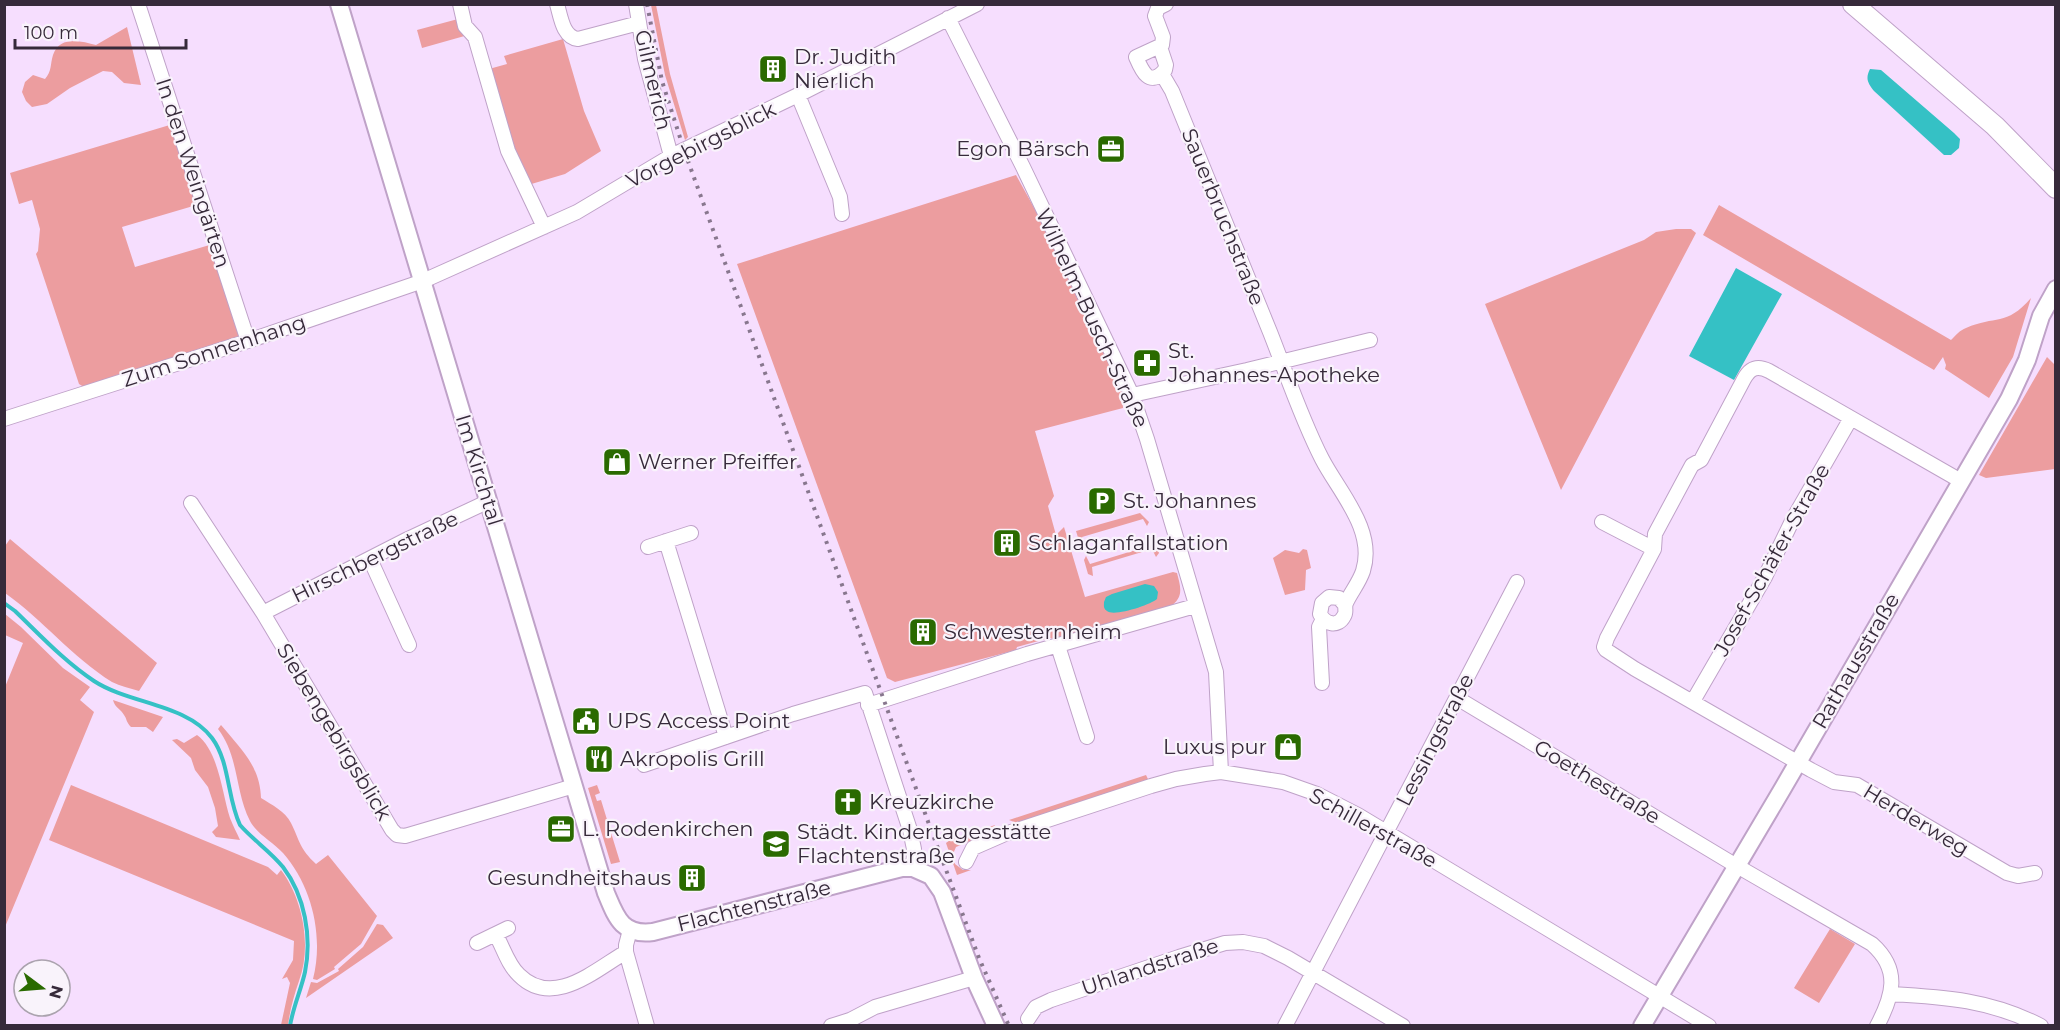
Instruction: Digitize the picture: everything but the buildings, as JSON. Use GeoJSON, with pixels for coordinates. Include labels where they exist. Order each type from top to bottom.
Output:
{"type":"FeatureCollection","features":[{"type":"Feature","properties":{"kind":"main road"},"geometry":{"type":"LineString","coordinates":[[1853,4],[1987,118],[2055,188]]}},
{"type":"Feature","properties":{"kind":"street","name":"In den Weingärten"},"geometry":{"type":"LineString","coordinates":[[138,4],[248,341]]}},
{"type":"Feature","properties":{"kind":"street","name":"Im Kirchtal"},"geometry":{"type":"LineString","coordinates":[[339,4],[606,892],[619,921],[630,930]]}},
{"type":"Feature","properties":{"kind":"street"},"geometry":{"type":"LineString","coordinates":[[460,4],[465,26],[475,37],[508,151],[544,227]]}},
{"type":"Feature","properties":{"kind":"street"},"geometry":{"type":"LineString","coordinates":[[557,4],[568,36],[573,39],[639,22]]}},
{"type":"Feature","properties":{"kind":"street","name":"Gilmerich"},"geometry":{"type":"LineString","coordinates":[[636,4],[645,59],[671,156]]}},
{"type":"Feature","properties":{"kind":"street","name":"Vorgebirgsblick"},"geometry":{"type":"LineString","coordinates":[[423,281],[593,203],[671,156],[798,95],[977,4]]}},
{"type":"Feature","properties":{"kind":"street","name":"Sauerbruchstraße"},"geometry":{"type":"LineString","coordinates":[[1166,4],[1156,12],[1156,21],[1164,40],[1160,47],[1166,65],[1162,74],[1172,91],[1282,362],[1298,408],[1312,440],[1354,514],[1364,539],[1366,553],[1364,567],[1358,585],[1345,605]]}},
{"type":"Feature","properties":{"kind":"street","name":"Wilhelm-Busch-Straße"},"geometry":{"type":"LineString","coordinates":[[948,18],[1023,167],[1132,395],[1216,672],[1221,772]]}},
{"type":"Feature","properties":{"kind":"street"},"geometry":{"type":"LineString","coordinates":[[1160,47],[1137,57],[1143,74],[1149,77],[1162,74]]}},
{"type":"Feature","properties":{"kind":"street"},"geometry":{"type":"LineString","coordinates":[[798,95],[840,197],[842,214]]}},
{"type":"Feature","properties":{"kind":"street","name":"Zum Sonnenhang"},"geometry":{"type":"LineString","coordinates":[[4,419],[248,341],[423,281]]}},
{"type":"Feature","properties":{"kind":"street","name":"Rathausstraße"},"geometry":{"type":"LineString","coordinates":[[1642,1026],[1961,482],[2018,380],[2041,316],[2055,289]]}},
{"type":"Feature","properties":{"kind":"street"},"geometry":{"type":"LineString","coordinates":[[1132,395],[1370,340]]}},
{"type":"Feature","properties":{"kind":"street"},"geometry":{"type":"LineString","coordinates":[[1602,522],[1654,549],[1655,534],[1692,465],[1701,460],[1744,378],[1753,368],[1765,369],[1961,482]]}},
{"type":"Feature","properties":{"kind":"street","name":"Josef-Schäfer-Straße"},"geometry":{"type":"LineString","coordinates":[[1693,701],[1765,577],[1793,519],[1851,418]]}},
{"type":"Feature","properties":{"kind":"street","name":"Hirschbergstraße"},"geometry":{"type":"LineString","coordinates":[[263,613],[489,501]]}},
{"type":"Feature","properties":{"kind":"street","name":"Siebengebirgsblick"},"geometry":{"type":"LineString","coordinates":[[191,504],[263,613],[397,835],[405,836],[574,786]]}},
{"type":"Feature","properties":{"kind":"street"},"geometry":{"type":"LineString","coordinates":[[648,547],[691,533]]}},
{"type":"Feature","properties":{"kind":"street"},"geometry":{"type":"LineString","coordinates":[[666,541],[726,737]]}},
{"type":"Feature","properties":{"kind":"street","name":"Herderweg"},"geometry":{"type":"LineString","coordinates":[[1654,549],[1607,638],[1604,647],[1606,650],[1635,669],[1833,782],[1857,785],[2007,873],[2018,876],[2035,873]]}},
{"type":"Feature","properties":{"kind":"street"},"geometry":{"type":"LineString","coordinates":[[370,559],[409,645]]}},
{"type":"Feature","properties":{"kind":"street","name":"Lessingstraße"},"geometry":{"type":"LineString","coordinates":[[1285,1026],[1517,582]]}},
{"type":"Feature","properties":{"kind":"street"},"geometry":{"type":"LineString","coordinates":[[1329,597],[1339,598],[1345,605],[1346,611],[1340,622],[1328,623],[1323,619],[1319,608],[1329,597]]}},
{"type":"Feature","properties":{"kind":"street"},"geometry":{"type":"LineString","coordinates":[[644,765],[726,737],[961,674],[1195,606]]}},
{"type":"Feature","properties":{"kind":"street"},"geometry":{"type":"LineString","coordinates":[[1322,683],[1319,627],[1323,619]]}},
{"type":"Feature","properties":{"kind":"street"},"geometry":{"type":"LineString","coordinates":[[1058,646],[1087,737]]}},
{"type":"Feature","properties":{"kind":"street","name":"Goethestraße"},"geometry":{"type":"LineString","coordinates":[[1457,698],[1872,944],[1881,952],[1890,968],[1891,994]]}},
{"type":"Feature","properties":{"kind":"street"},"geometry":{"type":"LineString","coordinates":[[866,699],[910,830],[914,849],[913,868],[931,876],[942,892],[974,978],[996,1026]]}},
{"type":"Feature","properties":{"kind":"street","name":"Schillerstraße"},"geometry":{"type":"LineString","coordinates":[[966,862],[973,848],[1005,834],[1176,779],[1221,772],[1268,779],[1292,785],[1332,801],[1708,1026]]}},
{"type":"Feature","properties":{"kind":"street","name":"Flachtenstraße"},"geometry":{"type":"LineString","coordinates":[[630,930],[653,932],[878,874],[913,868]]}},
{"type":"Feature","properties":{"kind":"street"},"geometry":{"type":"LineString","coordinates":[[630,930],[626,952],[647,1026]]}},
{"type":"Feature","properties":{"kind":"street"},"geometry":{"type":"LineString","coordinates":[[477,943],[502,931],[519,976],[551,988],[572,985],[626,952]]}},
{"type":"Feature","properties":{"kind":"street","name":"Uhlandstraße"},"geometry":{"type":"LineString","coordinates":[[1028,1019],[1036,1007],[1051,999],[1225,943],[1243,942],[1264,946],[1313,972],[1403,1026]]}},
{"type":"Feature","properties":{"kind":"street"},"geometry":{"type":"LineString","coordinates":[[831,1026],[851,1023],[874,1007],[974,978]]}},
{"type":"Feature","properties":{"kind":"street"},"geometry":{"type":"LineString","coordinates":[[1876,1026],[1889,1003],[1891,994],[1973,1001],[2005,1010],[2041,1026]]}},
{"type":"Feature","properties":{"kind":"shaded area"},"geometry":{"type":"Polygon","coordinates":[[[651,5],[656,5],[670,74],[688,137],[685,140],[665,75],[651,5]]]}},
{"type":"Feature","properties":{"kind":"shaded area"},"geometry":{"type":"Polygon","coordinates":[[[458,19],[468,35],[422,48],[417,30],[458,19]]]}},
{"type":"Feature","properties":{"kind":"shaded area"},"geometry":{"type":"Polygon","coordinates":[[[127,27],[141,85],[124,83],[112,72],[103,71],[70,88],[47,104],[32,107],[26,101],[22,92],[25,82],[33,75],[45,79],[50,71],[53,55],[61,44],[72,41],[96,45],[127,27]]]}},
{"type":"Feature","properties":{"kind":"shaded area"},"geometry":{"type":"Polygon","coordinates":[[[563,39],[584,111],[601,151],[565,174],[528,185],[513,150],[489,69],[507,64],[504,56],[563,39]]]}},
{"type":"Feature","properties":{"kind":"shaded area"},"geometry":{"type":"Polygon","coordinates":[[[1870,69],[1881,70],[1954,133],[1960,139],[1959,148],[1951,155],[1944,155],[1874,91],[1868,81],[1870,69]]]}},
{"type":"Feature","properties":{"kind":"shaded area"},"geometry":{"type":"Polygon","coordinates":[[[173,124],[200,204],[122,227],[135,267],[213,244],[242,332],[238,340],[87,389],[79,384],[36,254],[40,229],[32,200],[19,204],[10,173],[173,124]]]}},
{"type":"Feature","properties":{"kind":"shaded area"},"geometry":{"type":"Polygon","coordinates":[[[1016,175],[1048,233],[1122,388],[1123,408],[1035,431],[1054,496],[1048,506],[1056,535],[1064,527],[1085,597],[1173,572],[1177,573],[1180,592],[1177,600],[1169,607],[895,682],[887,678],[737,264],[1016,175]]]}},
{"type":"Feature","properties":{"kind":"shaded area"},"geometry":{"type":"Polygon","coordinates":[[[1719,205],[1951,340],[1964,329],[1976,324],[2007,317],[2031,298],[2013,357],[1989,398],[1945,369],[1943,357],[1934,370],[1703,235],[1719,205]]]}},
{"type":"Feature","properties":{"kind":"shaded area"},"geometry":{"type":"Polygon","coordinates":[[[1691,229],[1696,233],[1561,490],[1485,304],[1644,240],[1656,232],[1691,229]]]}},
{"type":"Feature","properties":{"kind":"shaded area"},"geometry":{"type":"Polygon","coordinates":[[[1736,268],[1782,294],[1734,380],[1689,356],[1736,268]]]}},
{"type":"Feature","properties":{"kind":"shaded area"},"geometry":{"type":"Polygon","coordinates":[[[2047,357],[2055,365],[2055,469],[1986,478],[1979,475],[2047,357]]]}},
{"type":"Feature","properties":{"kind":"shaded area"},"geometry":{"type":"Polygon","coordinates":[[[1140,513],[1149,522],[1147,526],[1143,519],[1082,537],[1084,545],[1080,544],[1076,531],[1140,513]]]}},
{"type":"Feature","properties":{"kind":"shaded area"},"geometry":{"type":"Polygon","coordinates":[[[1150,537],[1154,539],[1159,553],[1156,557],[1152,549],[1092,567],[1093,576],[1088,574],[1084,560],[1086,556],[1090,564],[1152,545],[1150,537]]]}},
{"type":"Feature","properties":{"kind":"shaded area"},"geometry":{"type":"Polygon","coordinates":[[[10,539],[157,663],[139,691],[112,682],[97,672],[5,593],[5,546],[10,539]]]}},
{"type":"Feature","properties":{"kind":"shaded area"},"geometry":{"type":"Polygon","coordinates":[[[1303,549],[1307,550],[1311,568],[1306,570],[1305,590],[1285,595],[1273,558],[1285,550],[1299,553],[1303,549]]]}},
{"type":"Feature","properties":{"kind":"shaded area"},"geometry":{"type":"Polygon","coordinates":[[[1145,584],[1154,586],[1158,592],[1157,599],[1124,611],[1111,612],[1105,609],[1106,597],[1145,584]]]}},
{"type":"Feature","properties":{"kind":"shaded area"},"geometry":{"type":"Polygon","coordinates":[[[5,614],[63,668],[90,687],[80,700],[94,712],[5,927],[5,687],[23,643],[5,635],[5,614]]]}},
{"type":"Feature","properties":{"kind":"shaded area"},"geometry":{"type":"Polygon","coordinates":[[[113,700],[163,717],[153,732],[146,727],[131,727],[113,700]]]}},
{"type":"Feature","properties":{"kind":"shaded area"},"geometry":{"type":"Polygon","coordinates":[[[221,725],[253,767],[261,798],[285,815],[300,844],[316,864],[328,855],[377,916],[361,944],[334,967],[335,969],[317,980],[313,979],[316,963],[316,929],[308,896],[293,866],[283,853],[250,821],[230,751],[218,729],[221,725]]]}},
{"type":"Feature","properties":{"kind":"shaded area"},"geometry":{"type":"Polygon","coordinates":[[[197,735],[210,751],[215,762],[230,818],[240,840],[216,837],[212,832],[218,826],[208,787],[195,770],[191,758],[172,740],[177,739],[184,743],[197,735]]]}},
{"type":"Feature","properties":{"kind":"shaded area"},"geometry":{"type":"Polygon","coordinates":[[[1146,775],[1149,781],[1017,823],[1009,820],[1146,775]]]}},
{"type":"Feature","properties":{"kind":"shaded area"},"geometry":{"type":"Polygon","coordinates":[[[71,785],[268,867],[277,875],[281,870],[289,882],[300,909],[305,938],[303,967],[288,1025],[281,1025],[290,983],[287,977],[282,979],[293,960],[294,941],[49,840],[71,785]]]}},
{"type":"Feature","properties":{"kind":"shaded area"},"geometry":{"type":"Polygon","coordinates":[[[597,785],[600,793],[595,795],[597,801],[601,800],[620,862],[611,864],[588,788],[597,785]]]}},
{"type":"Feature","properties":{"kind":"shaded area"},"geometry":{"type":"Polygon","coordinates":[[[995,825],[990,833],[956,847],[953,854],[955,864],[963,870],[971,870],[957,875],[946,843],[995,825]]]}},
{"type":"Feature","properties":{"kind":"shaded area"},"geometry":{"type":"Polygon","coordinates":[[[377,924],[383,925],[393,938],[306,998],[311,982],[317,983],[339,971],[338,969],[363,947],[377,924]]]}},
{"type":"Feature","properties":{"kind":"shaded area"},"geometry":{"type":"Polygon","coordinates":[[[1830,929],[1855,944],[1819,1003],[1794,988],[1830,929]]]}},
{"type":"Feature","properties":{"kind":"waterway"},"geometry":{"type":"LineString","coordinates":[[4,603],[83,674],[108,689],[188,718],[212,738],[222,758],[240,825],[273,856],[291,878],[305,917],[307,959],[290,1026]]}},
{"type":"Feature","properties":{"kind":"railway"},"geometry":{"type":"LineString","coordinates":[[647,4],[662,81],[684,150],[930,827],[979,958],[1009,1026]]}},
{"type":"Feature","properties":{"kind":"place","name":"Dr. Judith Nierlich"},"geometry":{"type":"Point","coordinates":[773,69]}},
{"type":"Feature","properties":{"kind":"place","name":"Egon Bärsch"},"geometry":{"type":"Point","coordinates":[1111,149]}},
{"type":"Feature","properties":{"kind":"place","name":"St. Johannes-Apotheke"},"geometry":{"type":"Point","coordinates":[1147,363]}},
{"type":"Feature","properties":{"kind":"place","name":"Werner Pfeiffer"},"geometry":{"type":"Point","coordinates":[617,462]}},
{"type":"Feature","properties":{"kind":"place","name":"St. Johannes"},"geometry":{"type":"Point","coordinates":[1102,501]}},
{"type":"Feature","properties":{"kind":"place","name":"Schlaganfallstation"},"geometry":{"type":"Point","coordinates":[1007,543]}},
{"type":"Feature","properties":{"kind":"place","name":"Schwesternheim"},"geometry":{"type":"Point","coordinates":[923,632]}},
{"type":"Feature","properties":{"kind":"place","name":"UPS Access Point"},"geometry":{"type":"Point","coordinates":[586,721]}},
{"type":"Feature","properties":{"kind":"place","name":"Luxus pur"},"geometry":{"type":"Point","coordinates":[1288,747]}},
{"type":"Feature","properties":{"kind":"place","name":"Akropolis Grill"},"geometry":{"type":"Point","coordinates":[599,759]}},
{"type":"Feature","properties":{"kind":"place","name":"Kreuzkirche"},"geometry":{"type":"Point","coordinates":[848,802]}},
{"type":"Feature","properties":{"kind":"place","name":"L. Rodenkirchen"},"geometry":{"type":"Point","coordinates":[561,829]}},
{"type":"Feature","properties":{"kind":"place","name":"Städt. Kindertagesstätte Flachtenstraße"},"geometry":{"type":"Point","coordinates":[776,844]}},
{"type":"Feature","properties":{"kind":"place","name":"Gesundheitshaus"},"geometry":{"type":"Point","coordinates":[692,878]}}]}
